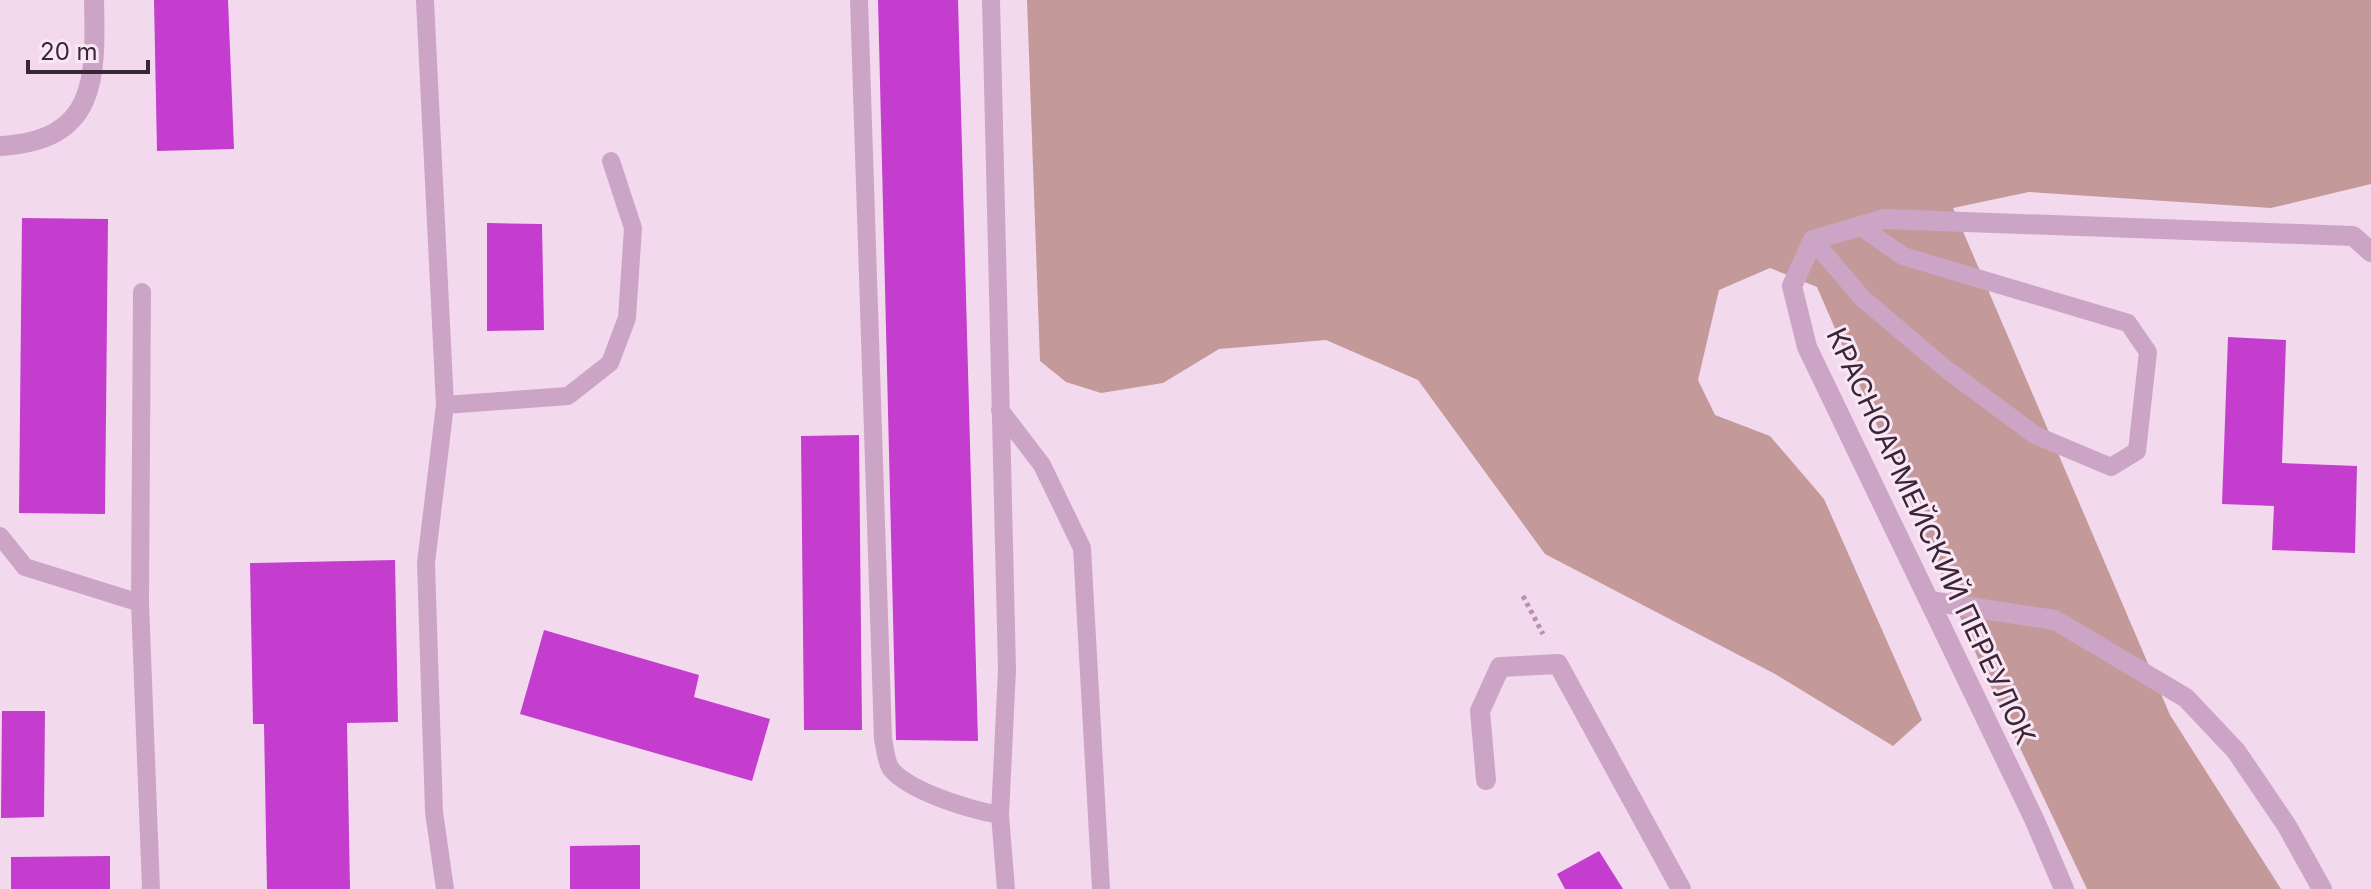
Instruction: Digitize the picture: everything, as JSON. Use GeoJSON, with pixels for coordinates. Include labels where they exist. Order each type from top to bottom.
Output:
{"type":"FeatureCollection","features":[{"type":"Feature","properties":{"kind":"street"},"geometry":{"type":"LineString","coordinates":[[0,146],[37,142],[63,128],[83,108],[95,58],[94,0]]}},
{"type":"Feature","properties":{"kind":"street"},"geometry":{"type":"LineString","coordinates":[[1813,240],[1884,219],[2353,236],[2371,252]]}},
{"type":"Feature","properties":{"kind":"street","name":"КРАСНОАРМЕЙСКИЙ ПЕРЕУЛОК"},"geometry":{"type":"LineString","coordinates":[[1813,240],[1792,286],[1807,347],[2035,821],[2064,889]]}},
{"type":"Feature","properties":{"kind":"street"},"geometry":{"type":"LineString","coordinates":[[1930,601],[2055,620],[2186,698],[2236,751],[2287,826],[2322,889]]}},
{"type":"Feature","properties":{"kind":"street"},"geometry":{"type":"LineString","coordinates":[[1486,780],[1480,711],[1500,667],[1558,664],[1681,889]]}},
{"type":"Feature","properties":{"kind":"lane"},"geometry":{"type":"LineString","coordinates":[[425,0],[445,405],[426,563],[434,812],[445,889]]}},
{"type":"Feature","properties":{"kind":"lane"},"geometry":{"type":"LineString","coordinates":[[859,0],[883,739],[890,768],[912,784],[967,809],[1000,815]]}},
{"type":"Feature","properties":{"kind":"lane"},"geometry":{"type":"LineString","coordinates":[[991,0],[1007,670],[1000,815],[1006,889]]}},
{"type":"Feature","properties":{"kind":"lane"},"geometry":{"type":"LineString","coordinates":[[445,405],[568,396],[610,363],[627,318],[633,228],[611,161]]}},
{"type":"Feature","properties":{"kind":"lane"},"geometry":{"type":"LineString","coordinates":[[1813,240],[1862,298],[1946,369],[2035,435],[2111,467],[2137,451],[2148,352],[2128,323],[1903,256],[1860,226]]}},
{"type":"Feature","properties":{"kind":"lane"},"geometry":{"type":"LineString","coordinates":[[142,292],[140,603],[151,889]]}},
{"type":"Feature","properties":{"kind":"lane"},"geometry":{"type":"LineString","coordinates":[[1000,410],[1042,465],[1082,548],[1101,889]]}},
{"type":"Feature","properties":{"kind":"lane"},"geometry":{"type":"LineString","coordinates":[[0,536],[25,567],[140,603]]}},
{"type":"Feature","properties":{"kind":"path"},"geometry":{"type":"LineString","coordinates":[[1523,596],[1558,664]]}},
{"type":"Feature","properties":{"kind":"shaded area"},"geometry":{"type":"Polygon","coordinates":[[[1027,0],[2371,0],[2371,184],[2271,208],[2029,192],[1953,208],[2170,715],[2281,889],[2087,889],[1983,670],[1817,287],[1770,268],[1719,290],[1698,380],[1715,415],[1770,436],[1824,499],[1922,720],[1893,746],[1775,674],[1545,554],[1418,380],[1326,340],[1219,349],[1163,383],[1101,393],[1066,382],[1040,361],[1027,0]]]}},
{"type":"Feature","properties":{"kind":"building"},"geometry":{"type":"Polygon","coordinates":[[[154,0],[228,0],[234,149],[157,151],[154,0]]]}},
{"type":"Feature","properties":{"kind":"building"},"geometry":{"type":"Polygon","coordinates":[[[878,0],[958,0],[978,741],[896,740],[878,0]]]}},
{"type":"Feature","properties":{"kind":"building"},"geometry":{"type":"Polygon","coordinates":[[[22,218],[108,219],[105,514],[19,513],[22,218]]]}},
{"type":"Feature","properties":{"kind":"building"},"geometry":{"type":"Polygon","coordinates":[[[487,223],[542,224],[544,330],[487,331],[487,223]]]}},
{"type":"Feature","properties":{"kind":"building"},"geometry":{"type":"Polygon","coordinates":[[[2228,337],[2286,340],[2282,463],[2357,466],[2355,553],[2272,550],[2274,506],[2222,504],[2228,337]]]}},
{"type":"Feature","properties":{"kind":"building"},"geometry":{"type":"Polygon","coordinates":[[[859,435],[862,730],[804,730],[801,436],[859,435]]]}},
{"type":"Feature","properties":{"kind":"building"},"geometry":{"type":"Polygon","coordinates":[[[395,560],[398,722],[347,723],[350,889],[267,889],[264,724],[253,724],[250,563],[395,560]]]}},
{"type":"Feature","properties":{"kind":"building"},"geometry":{"type":"Polygon","coordinates":[[[544,630],[699,675],[694,697],[770,719],[752,781],[520,714],[544,630]]]}},
{"type":"Feature","properties":{"kind":"building"},"geometry":{"type":"Polygon","coordinates":[[[2,711],[45,711],[44,817],[1,818],[2,711]]]}},
{"type":"Feature","properties":{"kind":"building"},"geometry":{"type":"Polygon","coordinates":[[[640,845],[640,889],[570,889],[570,846],[640,845]]]}},
{"type":"Feature","properties":{"kind":"building"},"geometry":{"type":"Polygon","coordinates":[[[1599,851],[1623,889],[1565,889],[1557,874],[1599,851]]]}},
{"type":"Feature","properties":{"kind":"building"},"geometry":{"type":"Polygon","coordinates":[[[110,856],[110,889],[11,889],[11,857],[110,856]]]}}]}
